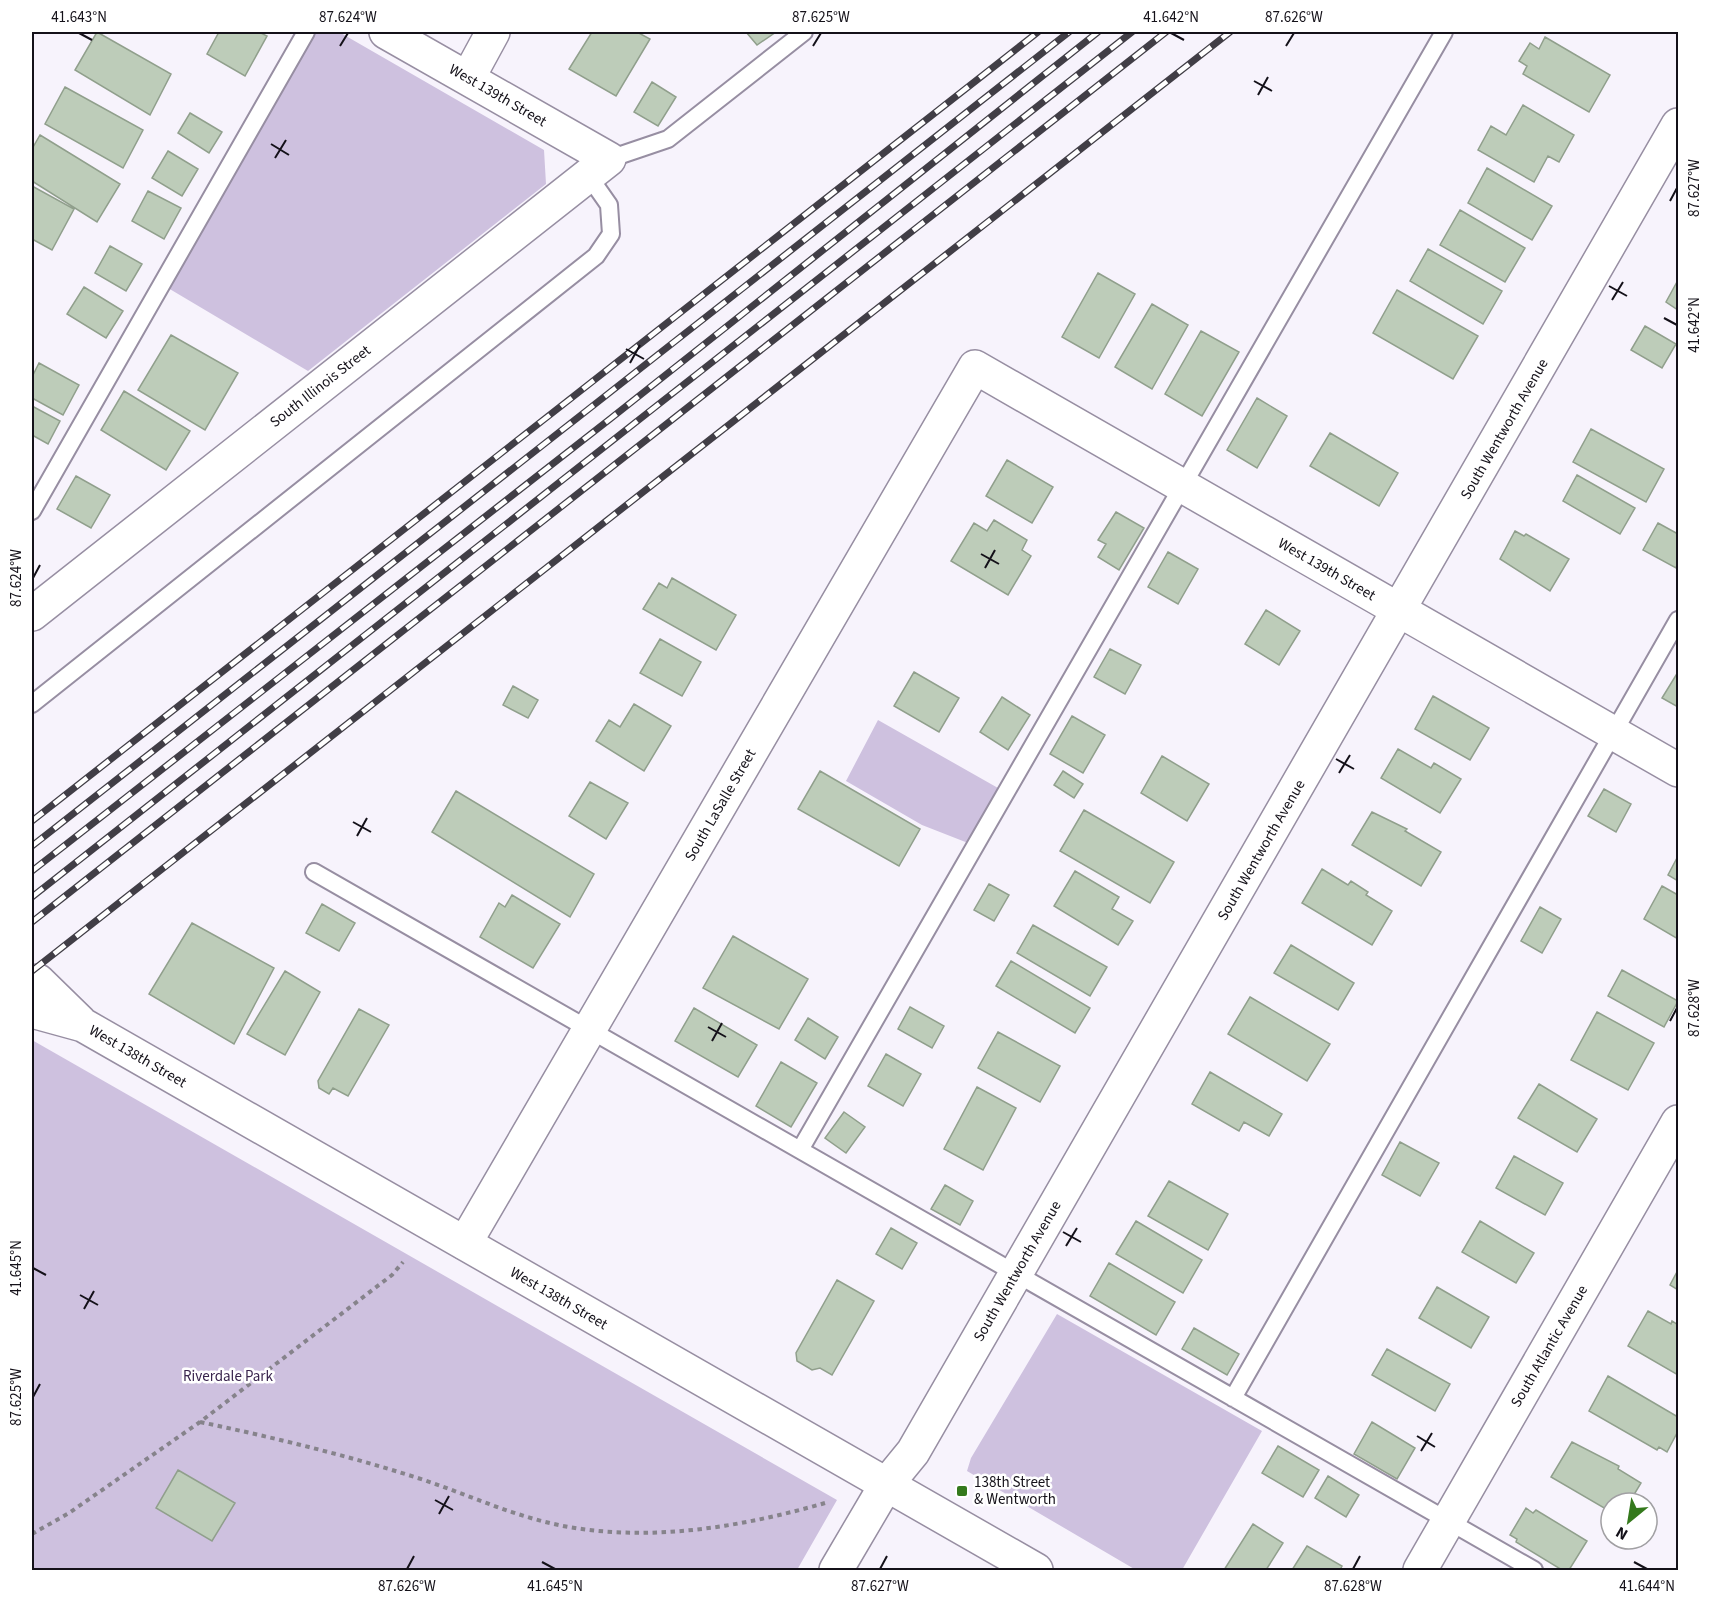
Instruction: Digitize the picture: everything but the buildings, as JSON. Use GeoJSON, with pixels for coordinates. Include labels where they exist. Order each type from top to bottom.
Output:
{"type":"FeatureCollection","features":[{"type":"Feature","properties":{"kind":"street","name":"West 139th Street"},"geometry":{"type":"LineString","coordinates":[[386,32],[468,78],[598,167]]}},
{"type":"Feature","properties":{"kind":"street"},"geometry":{"type":"LineString","coordinates":[[468,78],[493,32]]}},
{"type":"Feature","properties":{"kind":"street","name":"South Wentworth Avenue"},"geometry":{"type":"LineString","coordinates":[[836,1570],[886,1485],[913,1452],[1400,611],[1678,125]]}},
{"type":"Feature","properties":{"kind":"street","name":"South Illinois Street"},"geometry":{"type":"LineString","coordinates":[[32,614],[598,167]]}},
{"type":"Feature","properties":{"kind":"street","name":"West 139th Street"},"geometry":{"type":"LineString","coordinates":[[975,367],[1678,770]]}},
{"type":"Feature","properties":{"kind":"street","name":"South LaSalle Street"},"geometry":{"type":"LineString","coordinates":[[465,1243],[975,367]]}},
{"type":"Feature","properties":{"kind":"street","name":"West 138th Street"},"geometry":{"type":"LineString","coordinates":[[35,996],[886,1485],[1025,1568]]}},
{"type":"Feature","properties":{"kind":"street","name":"South Atlantic Avenue"},"geometry":{"type":"LineString","coordinates":[[1420,1570],[1678,1122]]}},
{"type":"Feature","properties":{"kind":"lane"},"geometry":{"type":"LineString","coordinates":[[32,511],[306,32]]}},
{"type":"Feature","properties":{"kind":"lane"},"geometry":{"type":"LineString","coordinates":[[32,705],[596,256],[611,234],[609,205],[598,167],[668,139],[804,32]]}},
{"type":"Feature","properties":{"kind":"lane"},"geometry":{"type":"LineString","coordinates":[[800,1150],[1444,32]]}},
{"type":"Feature","properties":{"kind":"lane"},"geometry":{"type":"LineString","coordinates":[[1233,1398],[1678,620]]}},
{"type":"Feature","properties":{"kind":"lane"},"geometry":{"type":"LineString","coordinates":[[314,872],[1534,1570]]}},
{"type":"Feature","properties":{"kind":"path"},"geometry":{"type":"LineString","coordinates":[[32,1534],[69,1513],[200,1422],[392,1275],[403,1262]]}},
{"type":"Feature","properties":{"kind":"path"},"geometry":{"type":"LineString","coordinates":[[200,1422],[357,1460],[533,1519],[574,1528],[657,1533],[692,1530],[825,1503]]}},
{"type":"Feature","properties":{"kind":"green space"},"geometry":{"type":"Polygon","coordinates":[[[315,32],[339,32],[544,150],[546,184],[308,371],[168,288],[315,32]]]}},
{"type":"Feature","properties":{"kind":"green space"},"geometry":{"type":"Polygon","coordinates":[[[878,720],[998,788],[968,843],[922,825],[846,781],[878,720]]]}},
{"type":"Feature","properties":{"kind":"green space","name":"Riverdale Park"},"geometry":{"type":"Polygon","coordinates":[[[32,1040],[837,1500],[797,1570],[32,1570],[32,1040]]]}},
{"type":"Feature","properties":{"kind":"green space"},"geometry":{"type":"Polygon","coordinates":[[[1057,1314],[1262,1431],[1182,1570],[1136,1570],[967,1471],[971,1458],[1057,1314]]]}},
{"type":"Feature","properties":{"kind":"railway"},"geometry":{"type":"LineString","coordinates":[[32,821],[1038,32]]}},
{"type":"Feature","properties":{"kind":"railway"},"geometry":{"type":"LineString","coordinates":[[32,846],[1069,32]]}},
{"type":"Feature","properties":{"kind":"railway"},"geometry":{"type":"LineString","coordinates":[[32,871],[610,419],[1098,32]]}},
{"type":"Feature","properties":{"kind":"railway"},"geometry":{"type":"LineString","coordinates":[[32,897],[1132,32]]}},
{"type":"Feature","properties":{"kind":"railway"},"geometry":{"type":"LineString","coordinates":[[32,922],[1166,32]]}},
{"type":"Feature","properties":{"kind":"railway"},"geometry":{"type":"LineString","coordinates":[[32,971],[1230,32]]}},
{"type":"Feature","properties":{"kind":"place","name":"138th Street & Wentworth"},"geometry":{"type":"Point","coordinates":[962,1491]}}]}
